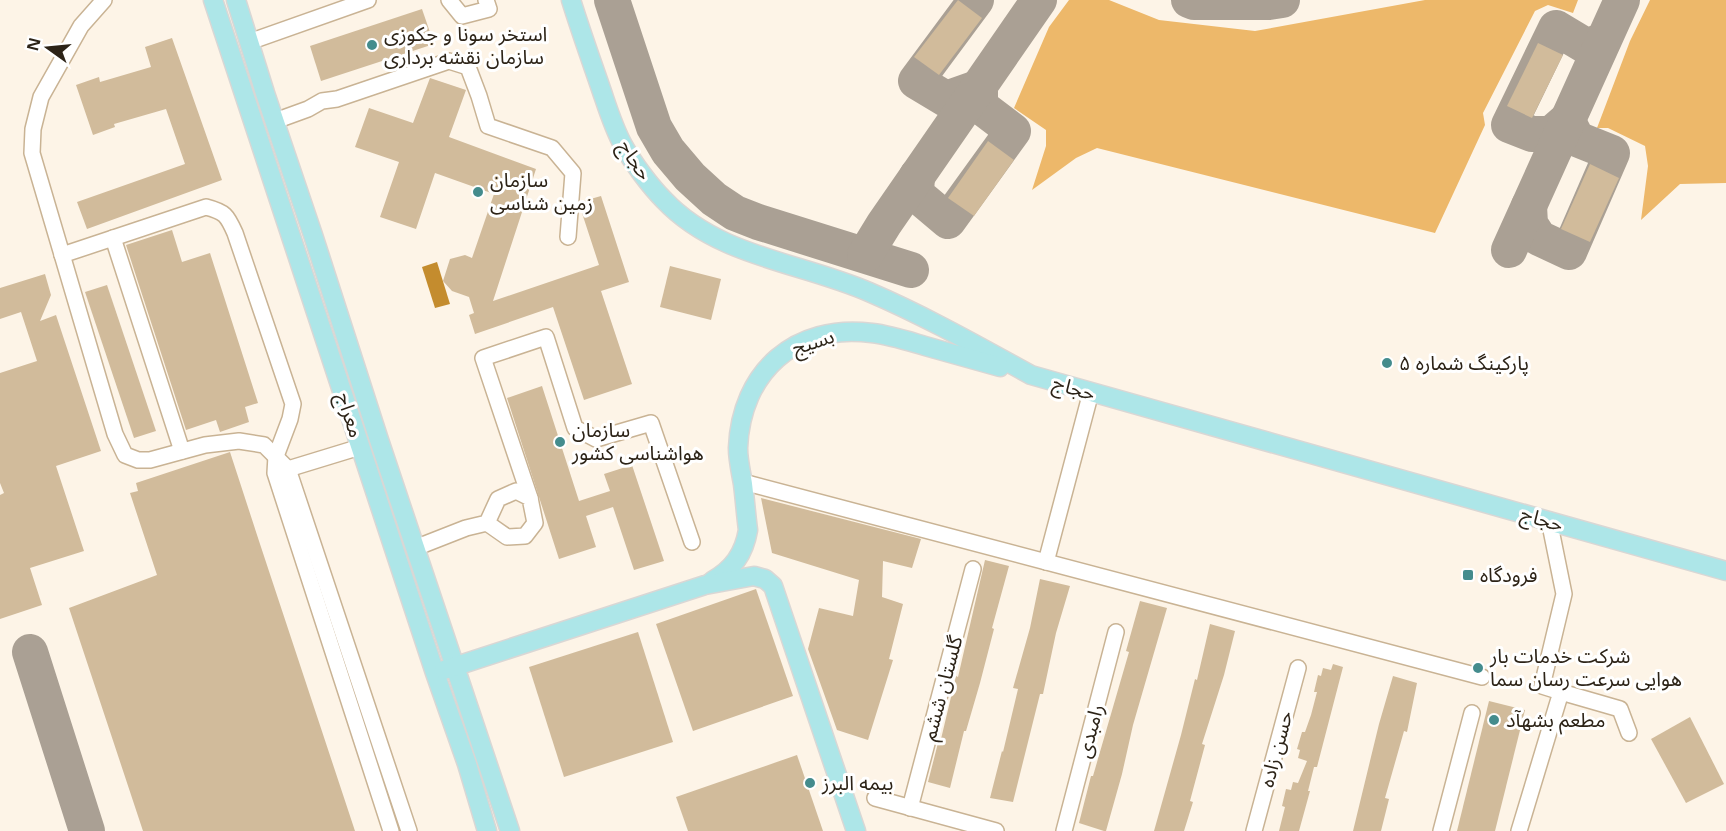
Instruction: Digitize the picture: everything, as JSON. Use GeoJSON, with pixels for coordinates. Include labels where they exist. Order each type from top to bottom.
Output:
{"type":"FeatureCollection","features":[{"type":"Feature","properties":{"kind":"main road","name":"معراج"},"geometry":{"type":"LineString","coordinates":[[213,0],[467,764],[487,831]]}},
{"type":"Feature","properties":{"kind":"main road","name":"معراج"},"geometry":{"type":"LineString","coordinates":[[236,0],[379,440],[510,831]]}},
{"type":"Feature","properties":{"kind":"main road","name":"حجاج"},"geometry":{"type":"LineString","coordinates":[[571,0],[612,122],[623,146],[664,200],[686,220],[707,234],[762,257],[835,278],[870,292],[936,323],[1031,375],[1726,570]]}},
{"type":"Feature","properties":{"kind":"main road","name":"بسیج"},"geometry":{"type":"LineString","coordinates":[[705,585],[726,573],[742,551],[746,541],[748,530],[738,449],[744,413],[750,394],[760,376],[775,359],[791,347],[808,339],[828,334],[871,333],[1031,375]]}},
{"type":"Feature","properties":{"kind":"main road"},"geometry":{"type":"LineString","coordinates":[[360,447],[379,440]]}},
{"type":"Feature","properties":{"kind":"main road"},"geometry":{"type":"LineString","coordinates":[[435,673],[705,585],[754,576],[765,579],[773,586],[856,831]]}},
{"type":"Feature","properties":{"kind":"street"},"geometry":{"type":"LineString","coordinates":[[104,0],[81,26],[40,97],[33,129],[32,153],[115,434],[125,455],[138,460],[150,460],[205,445],[239,441],[264,445],[288,469],[409,831]]}},
{"type":"Feature","properties":{"kind":"street"},"geometry":{"type":"LineString","coordinates":[[249,42],[368,0]]}},
{"type":"Feature","properties":{"kind":"street"},"geometry":{"type":"LineString","coordinates":[[448,0],[462,16],[489,9],[486,0]]}},
{"type":"Feature","properties":{"kind":"street"},"geometry":{"type":"LineString","coordinates":[[274,121],[308,109],[322,101],[337,99],[449,61],[468,67],[488,126],[552,148],[573,173],[568,237]]}},
{"type":"Feature","properties":{"kind":"street"},"geometry":{"type":"LineString","coordinates":[[62,255],[206,207],[228,216],[236,233],[293,404],[290,419],[276,456],[275,473],[391,831]]}},
{"type":"Feature","properties":{"kind":"street"},"geometry":{"type":"LineString","coordinates":[[113,238],[182,451]]}},
{"type":"Feature","properties":{"kind":"street"},"geometry":{"type":"LineString","coordinates":[[415,548],[466,528],[487,523],[507,537],[525,536],[535,523],[531,498],[483,358],[546,337],[575,428],[596,439],[651,423],[692,542]]}},
{"type":"Feature","properties":{"kind":"street"},"geometry":{"type":"LineString","coordinates":[[1046,562],[1091,393]]}},
{"type":"Feature","properties":{"kind":"street"},"geometry":{"type":"LineString","coordinates":[[288,469],[360,447]]}},
{"type":"Feature","properties":{"kind":"street"},"geometry":{"type":"LineString","coordinates":[[742,482],[1482,677]]}},
{"type":"Feature","properties":{"kind":"street"},"geometry":{"type":"LineString","coordinates":[[487,523],[498,499],[516,491],[531,498]]}},
{"type":"Feature","properties":{"kind":"street"},"geometry":{"type":"LineString","coordinates":[[1549,520],[1564,594],[1542,687],[1620,709],[1629,733]]}},
{"type":"Feature","properties":{"kind":"street","name":"گلستان ششم"},"geometry":{"type":"LineString","coordinates":[[910,808],[973,569]]}},
{"type":"Feature","properties":{"kind":"street","name":"رامبدی"},"geometry":{"type":"LineString","coordinates":[[1064,831],[1116,632]]}},
{"type":"Feature","properties":{"kind":"street","name":"حسن زاده"},"geometry":{"type":"LineString","coordinates":[[1254,831],[1298,668]]}},
{"type":"Feature","properties":{"kind":"street"},"geometry":{"type":"LineString","coordinates":[[1519,831],[1561,692]]}},
{"type":"Feature","properties":{"kind":"street"},"geometry":{"type":"LineString","coordinates":[[1441,831],[1472,713]]}},
{"type":"Feature","properties":{"kind":"street"},"geometry":{"type":"LineString","coordinates":[[874,798],[996,831]]}},
{"type":"Feature","properties":{"kind":"shaded area"},"geometry":{"type":"Polygon","coordinates":[[[1069,0],[1109,0],[1159,20],[1255,31],[1425,0],[1578,0],[1573,13],[1548,5],[1535,11],[1483,113],[1485,125],[1435,233],[1097,148],[1076,158],[1032,190],[1046,146],[1046,130],[1014,108],[1049,27],[1069,0]]]}},
{"type":"Feature","properties":{"kind":"shaded area"},"geometry":{"type":"Polygon","coordinates":[[[1650,0],[1726,0],[1726,183],[1680,184],[1641,220],[1648,166],[1645,146],[1608,128],[1597,128],[1630,41],[1650,0]]]}},
{"type":"Feature","properties":{"kind":"shaded area"},"geometry":{"type":"Polygon","coordinates":[[[437,262],[450,304],[435,308],[422,267],[437,262]]]}},
{"type":"Feature","properties":{"kind":"building"},"geometry":{"type":"Polygon","coordinates":[[[958,0],[982,18],[939,75],[914,57],[958,0]]]}},
{"type":"Feature","properties":{"kind":"building","name":"استخر سونا و جکوزی سازمان نقشه برداری"},"geometry":{"type":"Polygon","coordinates":[[[422,9],[434,44],[321,81],[310,46],[422,9]]]}},
{"type":"Feature","properties":{"kind":"building"},"geometry":{"type":"Polygon","coordinates":[[[172,38],[222,180],[87,229],[77,202],[185,164],[166,109],[114,124],[115,127],[93,135],[76,85],[99,77],[100,82],[151,67],[145,47],[172,38]]]}},
{"type":"Feature","properties":{"kind":"building"},"geometry":{"type":"Polygon","coordinates":[[[1538,43],[1563,55],[1532,118],[1507,106],[1538,43]]]}},
{"type":"Feature","properties":{"kind":"building"},"geometry":{"type":"Polygon","coordinates":[[[430,78],[466,90],[449,137],[536,169],[493,301],[599,265],[580,202],[601,196],[629,282],[601,291],[632,384],[584,400],[553,307],[475,334],[469,315],[474,313],[469,297],[452,291],[443,281],[450,259],[465,255],[472,258],[494,194],[435,173],[416,229],[380,217],[399,162],[355,147],[369,108],[413,123],[430,78]]]}},
{"type":"Feature","properties":{"kind":"building"},"geometry":{"type":"Polygon","coordinates":[[[988,141],[1014,160],[974,216],[948,198],[988,141]]]}},
{"type":"Feature","properties":{"kind":"building"},"geometry":{"type":"Polygon","coordinates":[[[1590,164],[1619,178],[1590,242],[1561,229],[1590,164]]]}},
{"type":"Feature","properties":{"kind":"building"},"geometry":{"type":"Polygon","coordinates":[[[172,230],[182,262],[210,253],[258,403],[245,407],[249,422],[220,432],[216,420],[186,430],[126,245],[172,230]]]}},
{"type":"Feature","properties":{"kind":"building"},"geometry":{"type":"Polygon","coordinates":[[[670,266],[721,279],[711,320],[660,307],[670,266]]]}},
{"type":"Feature","properties":{"kind":"building"},"geometry":{"type":"Polygon","coordinates":[[[45,274],[51,295],[40,321],[56,315],[101,451],[56,466],[84,551],[30,568],[42,605],[0,619],[0,495],[4,493],[0,483],[0,373],[37,361],[21,312],[0,319],[0,288],[45,274]]]}},
{"type":"Feature","properties":{"kind":"building"},"geometry":{"type":"Polygon","coordinates":[[[107,285],[156,431],[134,438],[85,292],[107,285]]]}},
{"type":"Feature","properties":{"kind":"building"},"geometry":{"type":"Polygon","coordinates":[[[542,386],[579,501],[610,491],[604,474],[632,465],[664,561],[634,570],[613,507],[586,516],[596,547],[559,559],[507,398],[542,386]]]}},
{"type":"Feature","properties":{"kind":"building"},"geometry":{"type":"Polygon","coordinates":[[[230,452],[355,831],[143,831],[69,608],[157,575],[130,493],[138,491],[136,483],[230,452]]]}},
{"type":"Feature","properties":{"kind":"building"},"geometry":{"type":"Polygon","coordinates":[[[761,498],[921,539],[912,568],[883,561],[882,597],[903,604],[889,659],[893,660],[868,740],[837,730],[808,649],[819,608],[853,616],[859,580],[772,553],[761,498]]]}},
{"type":"Feature","properties":{"kind":"building"},"geometry":{"type":"Polygon","coordinates":[[[985,560],[1009,566],[980,683],[966,731],[964,731],[950,788],[928,782],[956,676],[958,677],[985,560]]]}},
{"type":"Feature","properties":{"kind":"building"},"geometry":{"type":"Polygon","coordinates":[[[1040,579],[1070,586],[1013,802],[990,798],[1018,689],[1013,688],[1030,628],[1040,579]]]}},
{"type":"Feature","properties":{"kind":"building"},"geometry":{"type":"Polygon","coordinates":[[[756,589],[793,696],[693,731],[656,624],[756,589]]]}},
{"type":"Feature","properties":{"kind":"building"},"geometry":{"type":"Polygon","coordinates":[[[1140,601],[1167,608],[1133,725],[1106,831],[1104,831],[1079,823],[1129,652],[1126,651],[1140,601]]]}},
{"type":"Feature","properties":{"kind":"building"},"geometry":{"type":"Polygon","coordinates":[[[1210,624],[1235,631],[1202,744],[1205,745],[1190,801],[1193,802],[1184,831],[1154,831],[1195,679],[1197,680],[1210,624]]]}},
{"type":"Feature","properties":{"kind":"building"},"geometry":{"type":"Polygon","coordinates":[[[638,632],[673,742],[564,777],[529,667],[638,632]]]}},
{"type":"Feature","properties":{"kind":"building"},"geometry":{"type":"Polygon","coordinates":[[[1333,664],[1343,667],[1317,767],[1314,767],[1299,831],[1279,831],[1285,807],[1282,806],[1286,789],[1291,790],[1293,782],[1298,783],[1307,761],[1298,758],[1300,750],[1297,749],[1302,732],[1305,732],[1311,715],[1317,692],[1314,692],[1318,675],[1321,676],[1323,668],[1331,670],[1333,664]]]}},
{"type":"Feature","properties":{"kind":"building"},"geometry":{"type":"Polygon","coordinates":[[[1393,676],[1417,683],[1407,732],[1404,731],[1385,798],[1389,799],[1381,831],[1353,831],[1379,724],[1393,676]]]}},
{"type":"Feature","properties":{"kind":"building"},"geometry":{"type":"Polygon","coordinates":[[[1489,701],[1525,710],[1495,831],[1457,831],[1489,701]]]}},
{"type":"Feature","properties":{"kind":"building"},"geometry":{"type":"Polygon","coordinates":[[[1690,717],[1724,784],[1686,803],[1651,739],[1690,717]]]}},
{"type":"Feature","properties":{"kind":"building"},"geometry":{"type":"Polygon","coordinates":[[[797,755],[823,831],[688,831],[676,797],[797,755]]]}},
{"type":"Feature","properties":{"kind":"taxiway"},"geometry":{"type":"LineString","coordinates":[[612,0],[654,127],[668,151],[690,177],[714,199],[735,213],[758,222],[911,270]]}},
{"type":"Feature","properties":{"kind":"taxiway"},"geometry":{"type":"LineString","coordinates":[[917,176],[916,194],[948,221],[1013,131],[980,106],[980,87],[946,99],[916,81],[976,0]]}},
{"type":"Feature","properties":{"kind":"taxiway"},"geometry":{"type":"LineString","coordinates":[[865,255],[1039,0]]}},
{"type":"Feature","properties":{"kind":"taxiway"},"geometry":{"type":"LineString","coordinates":[[1189,0],[1194,2],[1282,0]]}},
{"type":"Feature","properties":{"kind":"taxiway"},"geometry":{"type":"LineString","coordinates":[[1509,250],[1622,0]]}},
{"type":"Feature","properties":{"kind":"taxiway"},"geometry":{"type":"LineString","coordinates":[[1529,206],[1530,224],[1539,238],[1569,252],[1612,153],[1577,139],[1567,120],[1551,134],[1532,134],[1509,125],[1556,28],[1586,46],[1603,41]]}},
{"type":"Feature","properties":{"kind":"taxiway"},"geometry":{"type":"LineString","coordinates":[[30,652],[87,831]]}},
{"type":"Feature","properties":{"kind":"place","name":"استخر سونا و جکوزی سازمان نقشه برداری"},"geometry":{"type":"Point","coordinates":[372,45]}},
{"type":"Feature","properties":{"kind":"place","name":"سازمان زمین شناسی"},"geometry":{"type":"Point","coordinates":[478,192]}},
{"type":"Feature","properties":{"kind":"place","name":"پارکینگ شماره ۵"},"geometry":{"type":"Point","coordinates":[1387,363]}},
{"type":"Feature","properties":{"kind":"place","name":"سازمان هواشناسی کشور"},"geometry":{"type":"Point","coordinates":[560,442]}},
{"type":"Feature","properties":{"kind":"place","name":"فرودگاه"},"geometry":{"type":"Point","coordinates":[1468,575]}},
{"type":"Feature","properties":{"kind":"place","name":"شرکت خدمات بار هوایی سرعت رسان سما"},"geometry":{"type":"Point","coordinates":[1478,668]}},
{"type":"Feature","properties":{"kind":"place","name":"مطعم بشهآد"},"geometry":{"type":"Point","coordinates":[1494,720]}},
{"type":"Feature","properties":{"kind":"place","name":"بیمه البرز"},"geometry":{"type":"Point","coordinates":[810,783]}}]}
